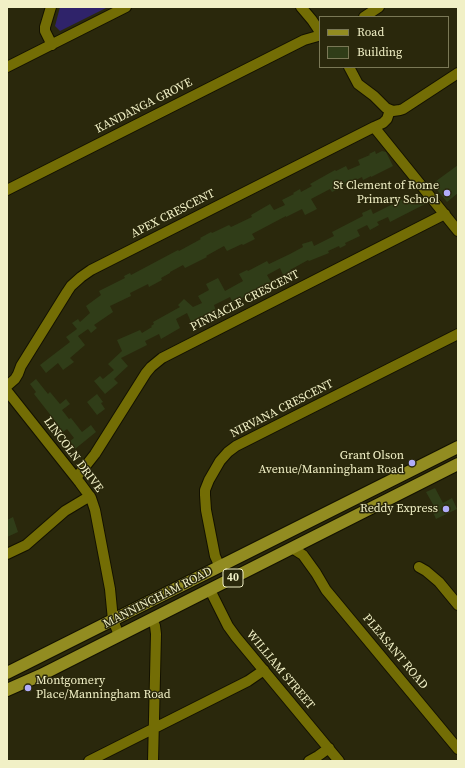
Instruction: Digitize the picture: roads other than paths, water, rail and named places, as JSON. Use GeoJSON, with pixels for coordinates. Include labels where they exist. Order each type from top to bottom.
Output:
{"type":"FeatureCollection","features":[{"type":"Feature","properties":{"kind":"main road","name":"MANNINGHAM ROAD"},"geometry":{"type":"LineString","coordinates":[[7,673],[458,450]]}},
{"type":"Feature","properties":{"kind":"main road","name":"MANNINGHAM ROAD"},"geometry":{"type":"LineString","coordinates":[[7,690],[41,675],[458,464]]}},
{"type":"Feature","properties":{"kind":"main road"},"geometry":{"type":"LineString","coordinates":[[238,558],[264,552],[289,539],[299,538],[304,542]]}},
{"type":"Feature","properties":{"kind":"street"},"geometry":{"type":"LineString","coordinates":[[51,7],[45,31],[54,43]]}},
{"type":"Feature","properties":{"kind":"street"},"geometry":{"type":"LineString","coordinates":[[7,67],[126,7]]}},
{"type":"Feature","properties":{"kind":"street"},"geometry":{"type":"LineString","coordinates":[[301,7],[312,20],[319,37]]}},
{"type":"Feature","properties":{"kind":"street"},"geometry":{"type":"LineString","coordinates":[[366,16],[379,7]]}},
{"type":"Feature","properties":{"kind":"street","name":"KANDANGA GROVE"},"geometry":{"type":"LineString","coordinates":[[7,190],[294,45],[308,43],[319,37]]}},
{"type":"Feature","properties":{"kind":"street"},"geometry":{"type":"LineString","coordinates":[[350,68],[358,84],[379,100],[386,108],[396,111],[403,109],[458,73]]}},
{"type":"Feature","properties":{"kind":"street"},"geometry":{"type":"LineString","coordinates":[[390,110],[374,127],[458,231]]}},
{"type":"Feature","properties":{"kind":"street","name":"APEX CRESCENT"},"geometry":{"type":"LineString","coordinates":[[7,386],[15,379],[21,366],[66,292],[86,273],[374,127]]}},
{"type":"Feature","properties":{"kind":"street","name":"PINNACLE CRESCENT"},"geometry":{"type":"LineString","coordinates":[[7,554],[26,545],[65,511],[83,487],[96,454],[146,373],[162,358],[445,214]]}},
{"type":"Feature","properties":{"kind":"street","name":"NIRVANA CRESCENT"},"geometry":{"type":"LineString","coordinates":[[220,567],[215,556],[206,510],[205,490],[220,461],[228,452],[236,446],[458,334]]}},
{"type":"Feature","properties":{"kind":"street","name":"APEX CRESCENT"},"geometry":{"type":"LineString","coordinates":[[7,379],[21,366]]}},
{"type":"Feature","properties":{"kind":"street","name":"LINCOLN DRIVE"},"geometry":{"type":"LineString","coordinates":[[7,391],[83,487],[95,510],[120,635]]}},
{"type":"Feature","properties":{"kind":"street","name":"PLEASANT ROAD"},"geometry":{"type":"LineString","coordinates":[[304,542],[316,572]]}},
{"type":"Feature","properties":{"kind":"street","name":"PLEASANT ROAD"},"geometry":{"type":"LineString","coordinates":[[292,548],[303,555],[316,572],[326,590],[457,747]]}},
{"type":"Feature","properties":{"kind":"street"},"geometry":{"type":"LineString","coordinates":[[419,567],[435,579],[458,605]]}},
{"type":"Feature","properties":{"kind":"street","name":"WILLIAM STREET"},"geometry":{"type":"LineString","coordinates":[[210,590],[231,631],[339,761]]}},
{"type":"Feature","properties":{"kind":"street"},"geometry":{"type":"LineString","coordinates":[[152,618],[156,634],[153,761]]}},
{"type":"Feature","properties":{"kind":"street"},"geometry":{"type":"LineString","coordinates":[[90,761],[248,681],[264,670]]}},
{"type":"Feature","properties":{"kind":"street"},"geometry":{"type":"LineString","coordinates":[[308,761],[329,748]]}},
{"type":"Feature","properties":{"kind":"place","name":"St Clement of Rome Primary School"},"geometry":{"type":"Point","coordinates":[447,193]}},
{"type":"Feature","properties":{"kind":"place","name":"Grant Olson Avenue/Manningham Road"},"geometry":{"type":"Point","coordinates":[412,463]}},
{"type":"Feature","properties":{"kind":"place","name":"Reddy Express"},"geometry":{"type":"Point","coordinates":[446,509]}},
{"type":"Feature","properties":{"kind":"place","name":"Montgomery Place/Manningham Road"},"geometry":{"type":"Point","coordinates":[28,688]}}]}
